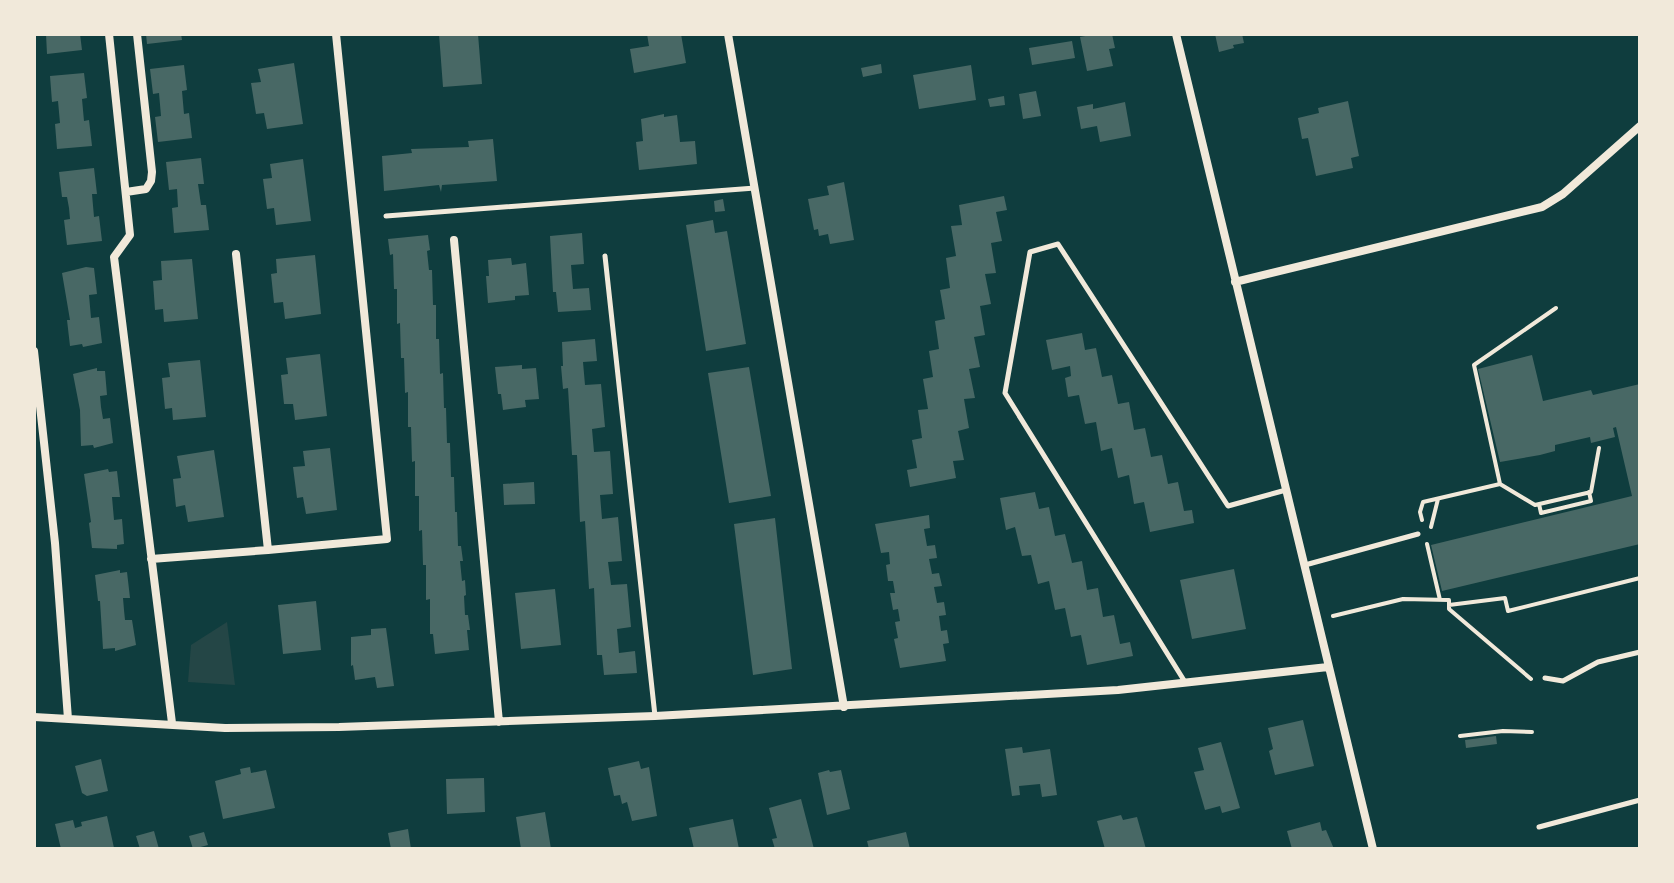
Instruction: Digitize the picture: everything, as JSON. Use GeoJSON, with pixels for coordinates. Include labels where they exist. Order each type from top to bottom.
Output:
{"type":"FeatureCollection","features":[{"type":"Feature","properties":{"kind":"street"},"geometry":{"type":"LineString","coordinates":[[109,34],[130,235],[114,257],[172,723]]}},
{"type":"Feature","properties":{"kind":"street"},"geometry":{"type":"LineString","coordinates":[[126,192],[146,189],[152,172],[137,34]]}},
{"type":"Feature","properties":{"kind":"street"},"geometry":{"type":"LineString","coordinates":[[151,559],[387,539],[336,34]]}},
{"type":"Feature","properties":{"kind":"street"},"geometry":{"type":"LineString","coordinates":[[728,34],[844,707]]}},
{"type":"Feature","properties":{"kind":"street"},"geometry":{"type":"LineString","coordinates":[[1176,34],[1373,849]]}},
{"type":"Feature","properties":{"kind":"street"},"geometry":{"type":"LineString","coordinates":[[1235,282],[1542,207],[1563,194],[1640,126]]}},
{"type":"Feature","properties":{"kind":"street"},"geometry":{"type":"LineString","coordinates":[[454,240],[499,722]]}},
{"type":"Feature","properties":{"kind":"street"},"geometry":{"type":"LineString","coordinates":[[236,254],[268,550]]}},
{"type":"Feature","properties":{"kind":"street"},"geometry":{"type":"LineString","coordinates":[[34,351],[55,543],[68,719]]}},
{"type":"Feature","properties":{"kind":"street"},"geometry":{"type":"LineString","coordinates":[[34,717],[240,728],[655,716],[1118,690],[1328,667]]}},
{"type":"Feature","properties":{"kind":"lane"},"geometry":{"type":"LineString","coordinates":[[386,216],[755,188]]}},
{"type":"Feature","properties":{"kind":"lane"},"geometry":{"type":"LineString","coordinates":[[1185,683],[1005,393],[1030,252],[1058,244],[1228,506],[1287,490]]}},
{"type":"Feature","properties":{"kind":"lane"},"geometry":{"type":"LineString","coordinates":[[605,256],[655,716]]}},
{"type":"Feature","properties":{"kind":"lane"},"geometry":{"type":"LineString","coordinates":[[1305,565],[1422,534]]}},
{"type":"Feature","properties":{"kind":"lane"},"geometry":{"type":"LineString","coordinates":[[1545,678],[1563,681],[1598,662],[1640,652]]}},
{"type":"Feature","properties":{"kind":"lane"},"geometry":{"type":"LineString","coordinates":[[1539,827],[1640,800]]}},
{"type":"Feature","properties":{"kind":"path"},"geometry":{"type":"LineString","coordinates":[[1500,484],[1474,365],[1556,308]]}},
{"type":"Feature","properties":{"kind":"path"},"geometry":{"type":"LineString","coordinates":[[1423,523],[1420,512],[1423,502],[1500,484],[1535,505],[1591,492],[1599,448]]}},
{"type":"Feature","properties":{"kind":"path"},"geometry":{"type":"LineString","coordinates":[[1539,504],[1541,513],[1591,501],[1589,492]]}},
{"type":"Feature","properties":{"kind":"path"},"geometry":{"type":"LineString","coordinates":[[1431,529],[1438,499]]}},
{"type":"Feature","properties":{"kind":"path"},"geometry":{"type":"LineString","coordinates":[[1422,534],[1440,600]]}},
{"type":"Feature","properties":{"kind":"path"},"geometry":{"type":"LineString","coordinates":[[1449,605],[1505,598],[1508,611],[1640,578]]}},
{"type":"Feature","properties":{"kind":"path"},"geometry":{"type":"LineString","coordinates":[[1333,616],[1403,599],[1449,600],[1449,609],[1531,679]]}},
{"type":"Feature","properties":{"kind":"path"},"geometry":{"type":"LineString","coordinates":[[1460,736],[1503,731],[1532,732]]}},
{"type":"Feature","properties":{"kind":"shaded area"},"geometry":{"type":"Polygon","coordinates":[[[227,622],[235,685],[188,682],[191,645],[227,622]]]}},
{"type":"Feature","properties":{"kind":"building"},"geometry":{"type":"Polygon","coordinates":[[[46,34],[80,34],[82,50],[47,54],[46,34]]]}},
{"type":"Feature","properties":{"kind":"building"},"geometry":{"type":"Polygon","coordinates":[[[146,34],[181,34],[182,40],[147,44],[146,34]]]}},
{"type":"Feature","properties":{"kind":"building"},"geometry":{"type":"Polygon","coordinates":[[[439,34],[478,34],[482,84],[443,87],[439,34]]]}},
{"type":"Feature","properties":{"kind":"building"},"geometry":{"type":"Polygon","coordinates":[[[647,34],[681,34],[686,63],[634,73],[630,49],[649,46],[647,34]]]}},
{"type":"Feature","properties":{"kind":"building"},"geometry":{"type":"Polygon","coordinates":[[[1112,34],[1115,48],[1109,49],[1113,66],[1087,71],[1080,37],[1112,34]]]}},
{"type":"Feature","properties":{"kind":"building"},"geometry":{"type":"Polygon","coordinates":[[[1215,34],[1242,34],[1244,43],[1219,52],[1215,34]]]}},
{"type":"Feature","properties":{"kind":"building"},"geometry":{"type":"Polygon","coordinates":[[[1072,41],[1075,58],[1032,65],[1029,48],[1072,41]]]}},
{"type":"Feature","properties":{"kind":"building"},"geometry":{"type":"Polygon","coordinates":[[[294,63],[303,124],[267,129],[264,113],[256,114],[251,83],[261,82],[258,69],[294,63]]]}},
{"type":"Feature","properties":{"kind":"building"},"geometry":{"type":"Polygon","coordinates":[[[881,64],[882,73],[863,77],[861,68],[881,64]]]}},
{"type":"Feature","properties":{"kind":"building"},"geometry":{"type":"Polygon","coordinates":[[[184,65],[187,90],[182,91],[184,114],[189,113],[192,138],[158,142],[155,117],[161,116],[159,93],[153,94],[150,69],[184,65]]]}},
{"type":"Feature","properties":{"kind":"building"},"geometry":{"type":"Polygon","coordinates":[[[971,65],[976,100],[919,109],[913,75],[971,65]]]}},
{"type":"Feature","properties":{"kind":"building"},"geometry":{"type":"Polygon","coordinates":[[[84,73],[87,98],[82,99],[84,121],[89,120],[92,146],[57,149],[55,124],[60,123],[58,101],[52,102],[50,76],[84,73]]]}},
{"type":"Feature","properties":{"kind":"building"},"geometry":{"type":"Polygon","coordinates":[[[1036,91],[1041,116],[1023,119],[1019,94],[1036,91]]]}},
{"type":"Feature","properties":{"kind":"building"},"geometry":{"type":"Polygon","coordinates":[[[1004,96],[1005,105],[990,107],[988,99],[1004,96]]]}},
{"type":"Feature","properties":{"kind":"building"},"geometry":{"type":"Polygon","coordinates":[[[1348,101],[1359,156],[1351,158],[1353,168],[1316,176],[1308,138],[1302,139],[1298,118],[1319,113],[1318,108],[1348,101]]]}},
{"type":"Feature","properties":{"kind":"building"},"geometry":{"type":"Polygon","coordinates":[[[1125,102],[1131,136],[1100,142],[1097,126],[1081,129],[1077,107],[1093,104],[1093,109],[1125,102]]]}},
{"type":"Feature","properties":{"kind":"building"},"geometry":{"type":"Polygon","coordinates":[[[664,114],[664,117],[677,115],[680,142],[695,141],[697,164],[639,170],[636,142],[643,141],[641,119],[664,114]]]}},
{"type":"Feature","properties":{"kind":"building"},"geometry":{"type":"Polygon","coordinates":[[[493,139],[497,181],[442,185],[441,192],[439,185],[384,191],[382,156],[412,153],[411,149],[469,147],[468,141],[493,139]]]}},
{"type":"Feature","properties":{"kind":"building"},"geometry":{"type":"Polygon","coordinates":[[[201,158],[204,184],[198,184],[201,205],[206,205],[209,230],[174,233],[172,208],[178,207],[177,189],[169,190],[166,162],[201,158]]]}},
{"type":"Feature","properties":{"kind":"building"},"geometry":{"type":"Polygon","coordinates":[[[303,159],[311,221],[276,225],[274,208],[267,209],[263,179],[272,178],[270,164],[303,159]]]}},
{"type":"Feature","properties":{"kind":"building"},"geometry":{"type":"Polygon","coordinates":[[[94,168],[97,194],[92,194],[94,217],[99,216],[102,241],[67,245],[64,220],[70,219],[69,208],[67,197],[62,197],[59,172],[94,168]]]}},
{"type":"Feature","properties":{"kind":"building"},"geometry":{"type":"Polygon","coordinates":[[[844,182],[854,240],[830,244],[828,234],[819,236],[818,229],[814,230],[808,199],[829,195],[827,186],[844,182]]]}},
{"type":"Feature","properties":{"kind":"building"},"geometry":{"type":"Polygon","coordinates":[[[1004,196],[1007,210],[996,212],[1002,241],[991,243],[996,273],[985,274],[991,304],[980,306],[985,335],[974,337],[980,367],[969,369],[975,398],[964,399],[969,428],[958,431],[964,460],[953,461],[956,478],[910,487],[907,470],[917,468],[912,440],[922,438],[918,410],[928,409],[923,379],[933,377],[929,351],[939,349],[935,321],[945,319],[940,290],[950,288],[946,258],[956,256],[951,226],[962,225],[959,205],[1004,196]]]}},
{"type":"Feature","properties":{"kind":"building"},"geometry":{"type":"Polygon","coordinates":[[[723,199],[725,211],[715,212],[714,201],[723,199]]]}},
{"type":"Feature","properties":{"kind":"building"},"geometry":{"type":"Polygon","coordinates":[[[713,220],[715,233],[727,231],[746,344],[706,351],[686,225],[713,220]]]}},
{"type":"Feature","properties":{"kind":"building"},"geometry":{"type":"Polygon","coordinates":[[[582,233],[584,264],[571,265],[573,289],[589,288],[591,310],[558,312],[556,292],[553,292],[550,236],[582,233]]]}},
{"type":"Feature","properties":{"kind":"building"},"geometry":{"type":"Polygon","coordinates":[[[428,235],[430,250],[427,251],[429,270],[432,270],[433,305],[436,305],[436,339],[439,339],[440,374],[443,373],[447,443],[450,443],[451,477],[454,477],[458,546],[461,546],[463,561],[460,561],[462,581],[465,580],[465,615],[468,615],[470,630],[467,630],[469,650],[435,654],[433,634],[430,634],[430,599],[426,600],[422,530],[419,531],[419,496],[415,496],[415,461],[412,462],[411,427],[408,427],[408,392],[405,393],[400,323],[397,324],[397,289],[394,289],[393,254],[390,255],[388,239],[428,235]]]}},
{"type":"Feature","properties":{"kind":"building"},"geometry":{"type":"Polygon","coordinates":[[[315,255],[321,314],[285,319],[283,302],[274,303],[271,274],[277,273],[276,259],[315,255]]]}},
{"type":"Feature","properties":{"kind":"building"},"geometry":{"type":"Polygon","coordinates":[[[511,258],[512,265],[526,263],[529,295],[488,303],[488,260],[511,258]]]}},
{"type":"Feature","properties":{"kind":"building"},"geometry":{"type":"Polygon","coordinates":[[[192,259],[198,319],[164,322],[163,309],[155,310],[153,281],[162,280],[161,261],[192,259]]]}},
{"type":"Feature","properties":{"kind":"building"},"geometry":{"type":"Polygon","coordinates":[[[94,268],[97,294],[89,295],[91,318],[99,317],[102,343],[70,346],[67,320],[70,320],[62,273],[94,268]]]}},
{"type":"Feature","properties":{"kind":"building"},"geometry":{"type":"Polygon","coordinates":[[[1082,333],[1085,350],[1096,348],[1102,377],[1112,375],[1118,404],[1129,402],[1134,430],[1145,428],[1151,457],[1162,455],[1168,484],[1178,482],[1184,511],[1192,510],[1194,523],[1150,532],[1144,502],[1134,504],[1129,475],[1118,478],[1112,448],[1101,451],[1096,422],[1085,424],[1079,395],[1068,397],[1065,378],[1071,376],[1070,366],[1052,370],[1046,340],[1082,333]]]}},
{"type":"Feature","properties":{"kind":"building"},"geometry":{"type":"Polygon","coordinates":[[[595,339],[597,361],[583,362],[585,385],[601,384],[605,427],[592,429],[594,452],[610,451],[613,494],[600,495],[602,519],[618,517],[622,561],[608,562],[611,585],[627,584],[631,627],[617,629],[619,653],[635,651],[637,673],[604,675],[602,655],[597,655],[594,588],[589,589],[585,521],[580,522],[577,455],[572,455],[568,388],[563,389],[562,342],[595,339]]]}},
{"type":"Feature","properties":{"kind":"building"},"geometry":{"type":"Polygon","coordinates":[[[320,354],[327,416],[295,420],[293,404],[284,404],[281,375],[288,374],[286,358],[320,354]]]}},
{"type":"Feature","properties":{"kind":"building"},"geometry":{"type":"Polygon","coordinates":[[[1532,355],[1543,401],[1591,390],[1593,395],[1640,384],[1640,544],[1442,591],[1431,545],[1632,496],[1616,427],[1613,428],[1615,437],[1591,443],[1590,437],[1555,445],[1555,451],[1500,462],[1478,369],[1532,355]]]}},
{"type":"Feature","properties":{"kind":"building"},"geometry":{"type":"Polygon","coordinates":[[[200,360],[206,417],[173,420],[172,408],[165,409],[162,378],[170,377],[168,363],[200,360]]]}},
{"type":"Feature","properties":{"kind":"building"},"geometry":{"type":"Polygon","coordinates":[[[522,365],[522,369],[536,368],[539,399],[525,400],[526,407],[503,410],[495,367],[522,365]]]}},
{"type":"Feature","properties":{"kind":"building"},"geometry":{"type":"Polygon","coordinates":[[[749,367],[771,496],[729,503],[708,373],[749,367]]]}},
{"type":"Feature","properties":{"kind":"building"},"geometry":{"type":"Polygon","coordinates":[[[97,368],[97,371],[105,371],[107,395],[100,396],[101,407],[103,419],[110,418],[113,443],[94,448],[93,445],[81,446],[80,410],[73,374],[97,368]]]}},
{"type":"Feature","properties":{"kind":"building"},"geometry":{"type":"Polygon","coordinates":[[[330,448],[337,510],[306,514],[303,497],[297,498],[293,467],[305,466],[303,451],[330,448]]]}},
{"type":"Feature","properties":{"kind":"building"},"geometry":{"type":"Polygon","coordinates":[[[214,450],[224,517],[188,522],[185,505],[176,507],[173,479],[181,478],[177,456],[214,450]]]}},
{"type":"Feature","properties":{"kind":"building"},"geometry":{"type":"Polygon","coordinates":[[[108,469],[109,472],[117,471],[120,497],[112,497],[114,520],[122,519],[124,544],[117,545],[117,549],[92,548],[84,474],[108,469]]]}},
{"type":"Feature","properties":{"kind":"building"},"geometry":{"type":"Polygon","coordinates":[[[534,482],[535,504],[504,505],[503,484],[534,482]]]}},
{"type":"Feature","properties":{"kind":"building"},"geometry":{"type":"Polygon","coordinates":[[[1035,492],[1039,509],[1049,507],[1055,536],[1065,534],[1072,563],[1082,561],[1087,590],[1098,588],[1103,617],[1114,615],[1120,644],[1130,642],[1133,656],[1087,665],[1081,635],[1071,637],[1065,608],[1055,610],[1049,581],[1038,584],[1031,555],[1022,556],[1015,527],[1006,530],[1000,498],[1035,492]]]}},
{"type":"Feature","properties":{"kind":"building"},"geometry":{"type":"Polygon","coordinates":[[[929,515],[930,528],[924,529],[927,546],[935,545],[937,558],[929,559],[932,574],[939,573],[942,586],[934,587],[937,603],[944,602],[946,615],[939,616],[941,631],[947,630],[949,643],[943,644],[946,661],[900,668],[894,639],[898,638],[895,622],[900,621],[898,609],[893,610],[890,593],[895,593],[893,581],[888,581],[886,565],[890,564],[889,552],[881,553],[875,524],[929,515]]]}},
{"type":"Feature","properties":{"kind":"building"},"geometry":{"type":"Polygon","coordinates":[[[775,518],[792,669],[753,675],[734,524],[775,518]]]}},
{"type":"Feature","properties":{"kind":"building"},"geometry":{"type":"Polygon","coordinates":[[[1234,569],[1246,629],[1192,639],[1180,580],[1234,569]]]}},
{"type":"Feature","properties":{"kind":"building"},"geometry":{"type":"Polygon","coordinates":[[[120,570],[120,573],[127,572],[130,598],[123,598],[125,620],[132,620],[136,645],[115,651],[115,648],[103,649],[95,575],[120,570]]]}},
{"type":"Feature","properties":{"kind":"building"},"geometry":{"type":"Polygon","coordinates":[[[555,589],[561,645],[521,649],[515,593],[555,589]]]}},
{"type":"Feature","properties":{"kind":"building"},"geometry":{"type":"Polygon","coordinates":[[[316,601],[321,650],[283,654],[278,605],[316,601]]]}},
{"type":"Feature","properties":{"kind":"building"},"geometry":{"type":"Polygon","coordinates":[[[386,628],[394,686],[377,688],[375,677],[355,680],[351,666],[351,637],[371,635],[371,629],[386,628]]]}},
{"type":"Feature","properties":{"kind":"building"},"geometry":{"type":"Polygon","coordinates":[[[1303,720],[1314,766],[1275,775],[1268,728],[1303,720]]]}},
{"type":"Feature","properties":{"kind":"building"},"geometry":{"type":"Polygon","coordinates":[[[1496,736],[1497,744],[1466,748],[1465,740],[1496,736]]]}},
{"type":"Feature","properties":{"kind":"building"},"geometry":{"type":"Polygon","coordinates":[[[1221,742],[1240,808],[1222,813],[1220,806],[1205,810],[1194,772],[1204,770],[1198,748],[1221,742]]]}},
{"type":"Feature","properties":{"kind":"building"},"geometry":{"type":"Polygon","coordinates":[[[1022,747],[1023,753],[1050,749],[1057,795],[1042,797],[1040,784],[1019,786],[1020,795],[1012,796],[1005,749],[1022,747]]]}},
{"type":"Feature","properties":{"kind":"building"},"geometry":{"type":"Polygon","coordinates":[[[101,759],[108,791],[87,796],[82,793],[75,766],[101,759]]]}},
{"type":"Feature","properties":{"kind":"building"},"geometry":{"type":"Polygon","coordinates":[[[639,761],[641,769],[649,767],[657,816],[632,821],[627,802],[622,804],[620,795],[614,796],[608,768],[639,761]]]}},
{"type":"Feature","properties":{"kind":"building"},"geometry":{"type":"Polygon","coordinates":[[[250,767],[251,773],[266,770],[275,808],[223,819],[215,781],[241,774],[240,769],[250,767]]]}},
{"type":"Feature","properties":{"kind":"building"},"geometry":{"type":"Polygon","coordinates":[[[841,770],[850,809],[827,815],[818,773],[841,770]]]}},
{"type":"Feature","properties":{"kind":"building"},"geometry":{"type":"Polygon","coordinates":[[[484,778],[485,812],[447,814],[446,779],[484,778]]]}},
{"type":"Feature","properties":{"kind":"building"},"geometry":{"type":"Polygon","coordinates":[[[801,799],[814,849],[775,849],[772,839],[777,838],[769,808],[801,799]]]}},
{"type":"Feature","properties":{"kind":"building"},"geometry":{"type":"Polygon","coordinates":[[[545,812],[551,849],[521,849],[516,817],[545,812]]]}},
{"type":"Feature","properties":{"kind":"building"},"geometry":{"type":"Polygon","coordinates":[[[1121,815],[1123,820],[1137,817],[1146,849],[1105,849],[1097,821],[1121,815]]]}},
{"type":"Feature","properties":{"kind":"building"},"geometry":{"type":"Polygon","coordinates":[[[107,816],[114,848],[61,849],[55,824],[73,820],[75,828],[82,826],[81,822],[107,816]]]}},
{"type":"Feature","properties":{"kind":"building"},"geometry":{"type":"Polygon","coordinates":[[[733,819],[739,849],[694,849],[689,828],[733,819]]]}},
{"type":"Feature","properties":{"kind":"building"},"geometry":{"type":"Polygon","coordinates":[[[1320,822],[1334,849],[1292,849],[1287,831],[1320,822]]]}},
{"type":"Feature","properties":{"kind":"building"},"geometry":{"type":"Polygon","coordinates":[[[408,829],[411,849],[391,849],[388,833],[408,829]]]}},
{"type":"Feature","properties":{"kind":"building"},"geometry":{"type":"Polygon","coordinates":[[[154,831],[159,849],[140,849],[136,836],[154,831]]]}},
{"type":"Feature","properties":{"kind":"building"},"geometry":{"type":"Polygon","coordinates":[[[204,832],[208,845],[193,849],[189,836],[204,832]]]}},
{"type":"Feature","properties":{"kind":"building"},"geometry":{"type":"Polygon","coordinates":[[[906,832],[910,849],[869,849],[867,841],[906,832]]]}}]}
